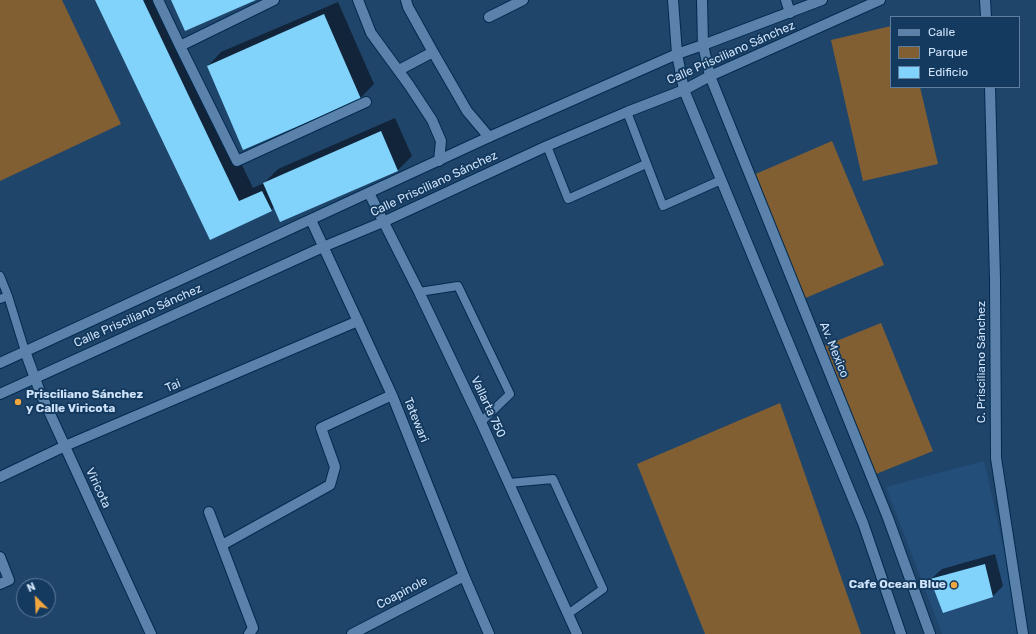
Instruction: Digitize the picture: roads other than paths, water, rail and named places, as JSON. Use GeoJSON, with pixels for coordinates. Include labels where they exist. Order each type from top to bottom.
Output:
{"type":"FeatureCollection","features":[{"type":"Feature","properties":{"kind":"street"},"geometry":{"type":"LineString","coordinates":[[158,0],[237,161],[366,102]]}},
{"type":"Feature","properties":{"kind":"street"},"geometry":{"type":"LineString","coordinates":[[180,46],[274,0]]}},
{"type":"Feature","properties":{"kind":"street"},"geometry":{"type":"LineString","coordinates":[[358,0],[371,33],[399,70],[432,120],[441,141],[439,161]]}},
{"type":"Feature","properties":{"kind":"street"},"geometry":{"type":"LineString","coordinates":[[406,0],[408,7],[467,111],[489,137]]}},
{"type":"Feature","properties":{"kind":"street"},"geometry":{"type":"LineString","coordinates":[[489,17],[523,0]]}},
{"type":"Feature","properties":{"kind":"street"},"geometry":{"type":"LineString","coordinates":[[673,0],[677,54],[684,90],[863,523],[901,634]]}},
{"type":"Feature","properties":{"kind":"street","name":"Av. Mexico"},"geometry":{"type":"LineString","coordinates":[[702,0],[703,45],[710,76],[888,518],[930,634]]}},
{"type":"Feature","properties":{"kind":"street"},"geometry":{"type":"LineString","coordinates":[[786,0],[790,13]]}},
{"type":"Feature","properties":{"kind":"street","name":"Calle Prisciliano Sánchez"},"geometry":{"type":"LineString","coordinates":[[0,363],[489,137],[677,54],[822,0]]}},
{"type":"Feature","properties":{"kind":"street","name":"Calle Prisciliano Sánchez"},"geometry":{"type":"LineString","coordinates":[[0,394],[324,247],[383,222],[547,146],[627,112],[684,90],[710,76],[880,0]]}},
{"type":"Feature","properties":{"kind":"street"},"geometry":{"type":"LineString","coordinates":[[985,0],[986,16]]}},
{"type":"Feature","properties":{"kind":"street"},"geometry":{"type":"LineString","coordinates":[[399,70],[433,52]]}},
{"type":"Feature","properties":{"kind":"street","name":"C. Prisciliano Sánchez"},"geometry":{"type":"LineString","coordinates":[[990,88],[995,280],[996,458],[1023,634]]}},
{"type":"Feature","properties":{"kind":"street","name":"Vallarta 750"},"geometry":{"type":"LineString","coordinates":[[369,193],[419,292],[481,422],[577,634]]}},
{"type":"Feature","properties":{"kind":"street","name":"Tatewari"},"geometry":{"type":"LineString","coordinates":[[311,220],[392,395],[464,576],[489,634]]}},
{"type":"Feature","properties":{"kind":"street","name":"Tai"},"geometry":{"type":"LineString","coordinates":[[0,477],[64,446],[358,321]]}},
{"type":"Feature","properties":{"kind":"street","name":"Viricota"},"geometry":{"type":"LineString","coordinates":[[25,351],[34,378],[64,446],[151,634]]}},
{"type":"Feature","properties":{"kind":"street"},"geometry":{"type":"LineString","coordinates":[[222,545],[330,485],[335,467],[321,428],[392,395]]}},
{"type":"Feature","properties":{"kind":"street"},"geometry":{"type":"LineString","coordinates":[[209,512],[253,628],[249,634]]}},
{"type":"Feature","properties":{"kind":"street"},"geometry":{"type":"LineString","coordinates":[[0,557],[9,580],[0,584]]}},
{"type":"Feature","properties":{"kind":"street","name":"Coapinole"},"geometry":{"type":"LineString","coordinates":[[352,634],[464,576]]}},
{"type":"Feature","properties":{"kind":"lane"},"geometry":{"type":"LineString","coordinates":[[627,112],[662,206],[721,180]]}},
{"type":"Feature","properties":{"kind":"lane"},"geometry":{"type":"LineString","coordinates":[[547,146],[568,199],[646,164]]}},
{"type":"Feature","properties":{"kind":"lane"},"geometry":{"type":"LineString","coordinates":[[0,276],[4,297],[25,351]]}},
{"type":"Feature","properties":{"kind":"lane"},"geometry":{"type":"LineString","coordinates":[[419,292],[458,286],[510,394],[481,422]]}},
{"type":"Feature","properties":{"kind":"lane"},"geometry":{"type":"LineString","coordinates":[[509,482],[553,479],[600,582],[603,589],[568,614]]}},
{"type":"Feature","properties":{"kind":"place","name":"Prisciliano Sánchez y Calle Viricota"},"geometry":{"type":"Point","coordinates":[18,402]}},
{"type":"Feature","properties":{"kind":"place","name":"Cafe Ocean Blue"},"geometry":{"type":"Point","coordinates":[954,585]}}]}
